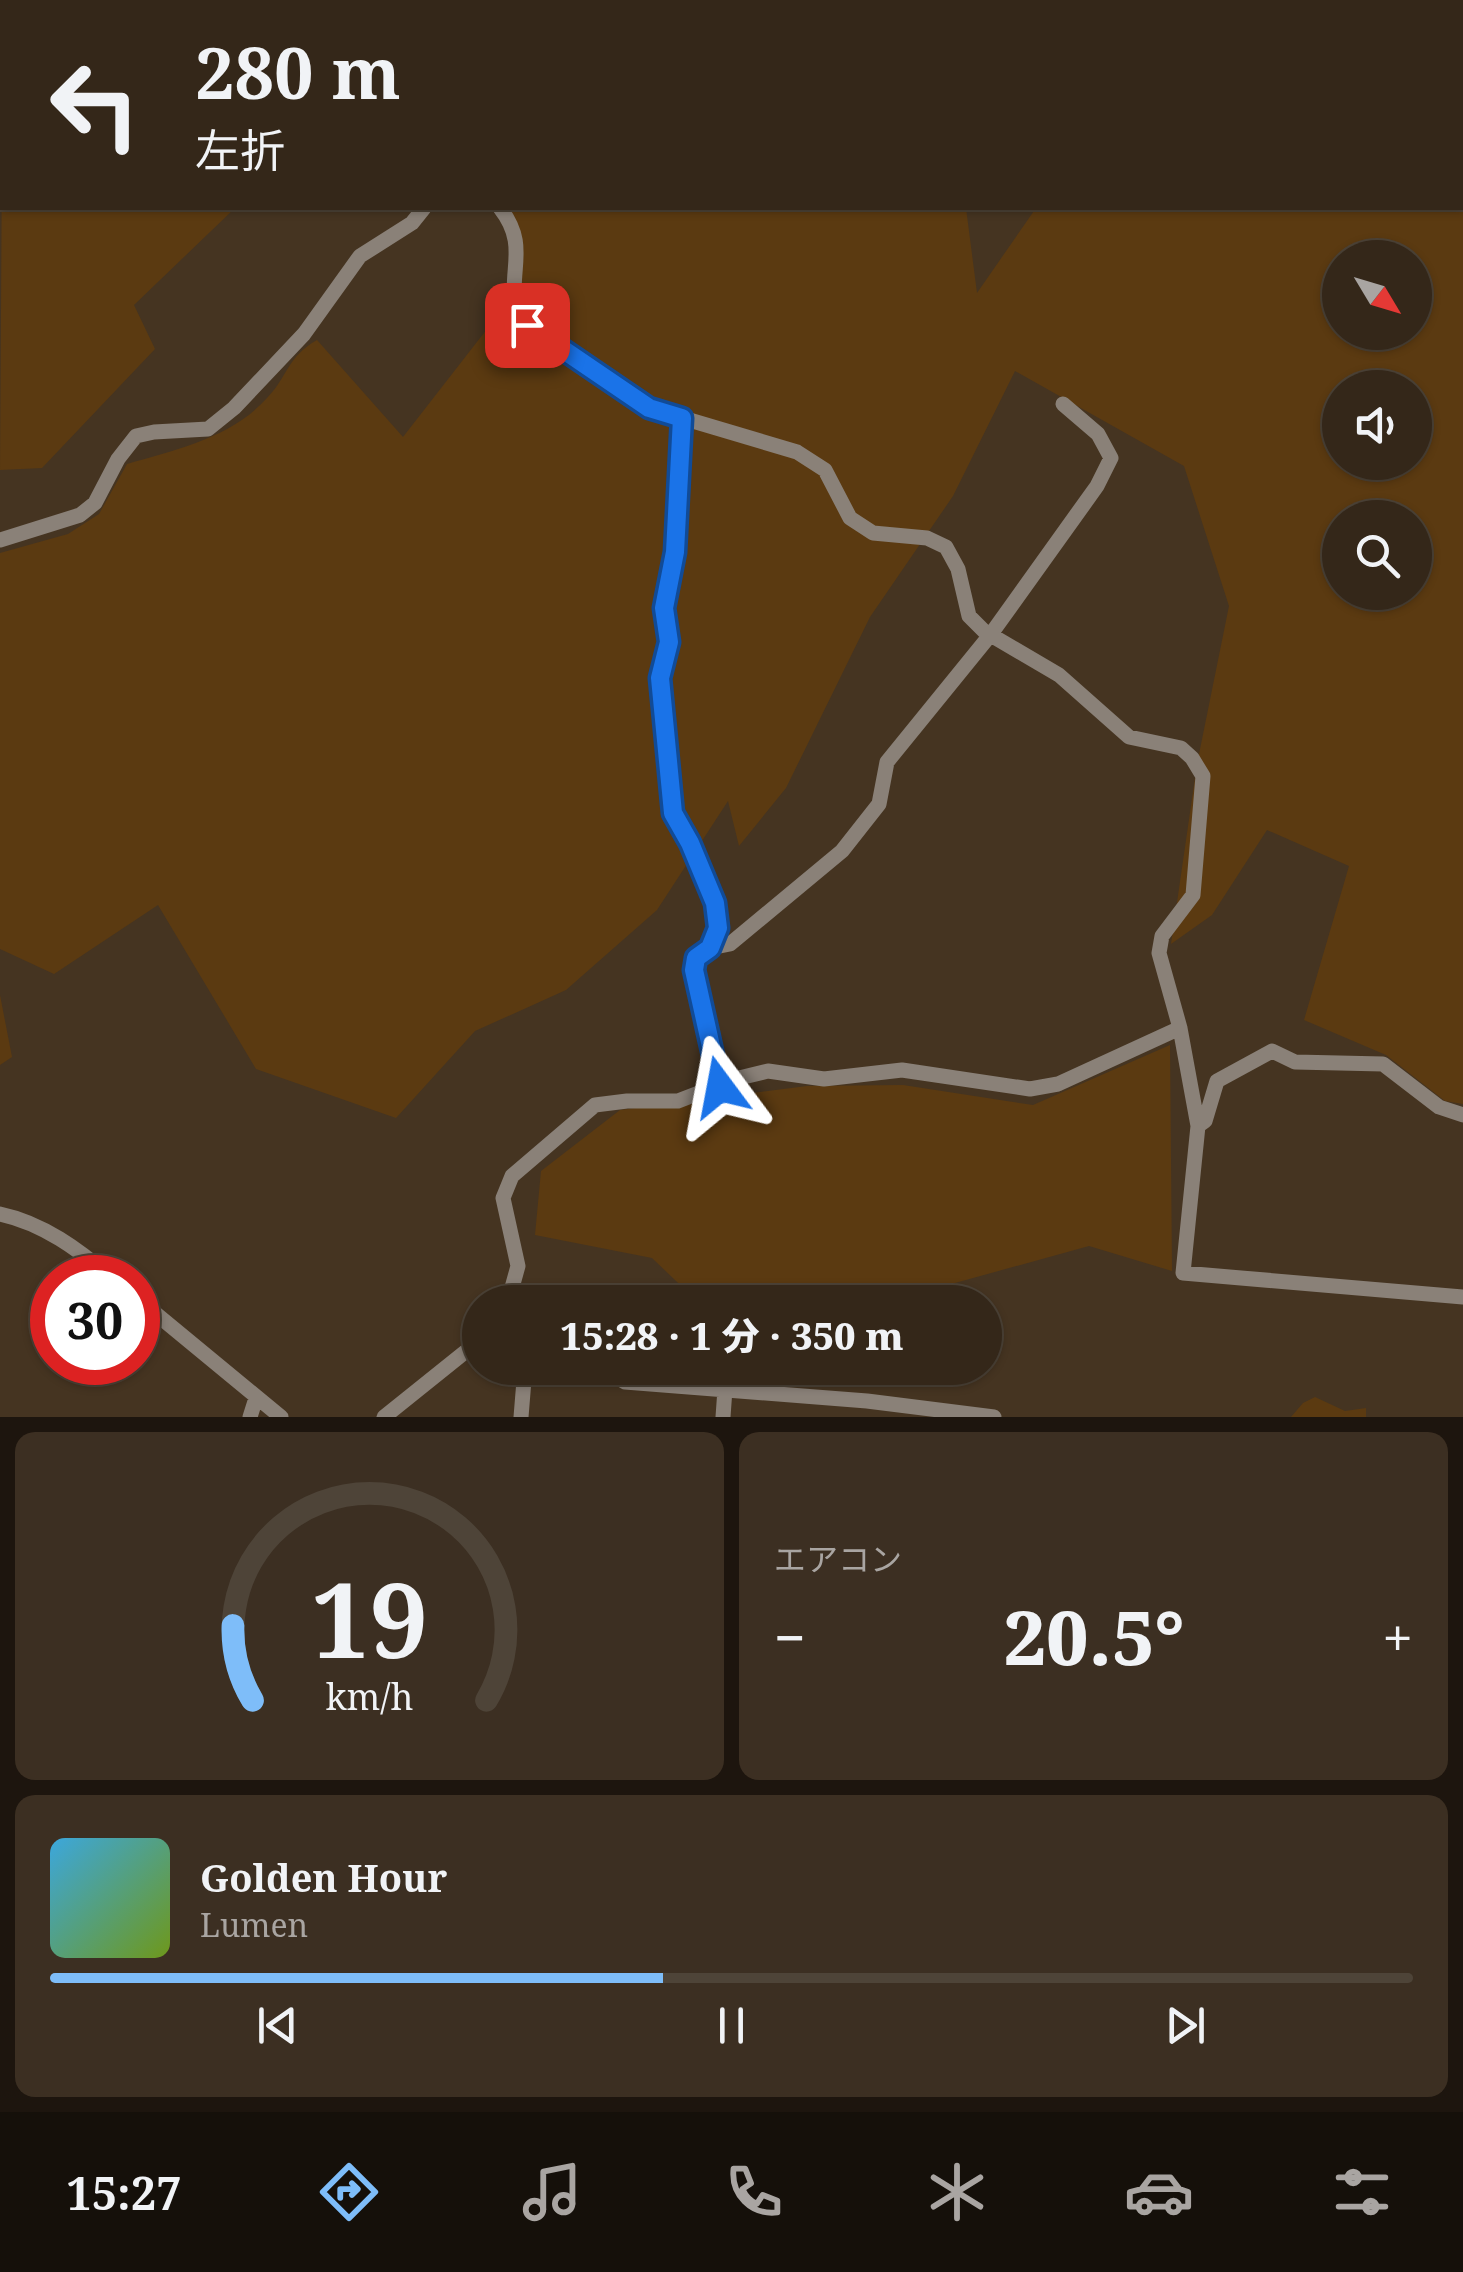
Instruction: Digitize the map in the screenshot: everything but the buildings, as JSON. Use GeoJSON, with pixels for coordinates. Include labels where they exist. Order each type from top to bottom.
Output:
{"type":"FeatureCollection","features":[{"type":"Feature","properties":{"kind":"street"},"geometry":{"type":"LineString","coordinates":[[0,540],[80,515],[95,502],[118,459],[136,436],[208,430],[304,334],[360,256],[412,223],[422,210]]}},
{"type":"Feature","properties":{"kind":"street"},"geometry":{"type":"LineString","coordinates":[[502,210],[517,240],[512,296],[519,319],[649,408],[797,452],[825,470],[850,518],[873,532],[927,538],[946,548],[958,569],[969,616],[1060,676],[1129,736],[1180,748],[1204,776],[1194,894],[1162,936],[1158,953],[1180,1028],[1198,1126],[1183,1272],[1463,1297]]}},
{"type":"Feature","properties":{"kind":"street"},"geometry":{"type":"LineString","coordinates":[[720,1087],[694,970],[696,958],[710,948],[730,944],[842,850],[878,804],[887,762],[991,634],[1097,486],[1111,458],[1098,434],[1063,404]]}},
{"type":"Feature","properties":{"kind":"street"},"geometry":{"type":"LineString","coordinates":[[682,418],[675,552],[664,608],[669,642],[660,678],[673,813],[715,903],[718,928],[710,948]]}},
{"type":"Feature","properties":{"kind":"street"},"geometry":{"type":"LineString","coordinates":[[513,1285],[518,1266],[504,1198],[512,1176],[595,1105],[678,1102],[735,1079],[768,1072],[824,1079],[902,1070],[1030,1089],[1058,1084],[1180,1028]]}},
{"type":"Feature","properties":{"kind":"street"},"geometry":{"type":"LineString","coordinates":[[1198,1126],[1205,1121],[1217,1081],[1272,1051],[1295,1062],[1383,1064],[1439,1107],[1463,1116]]}},
{"type":"Feature","properties":{"kind":"street"},"geometry":{"type":"LineString","coordinates":[[0,1214],[26,1219],[84,1255]]}},
{"type":"Feature","properties":{"kind":"street"},"geometry":{"type":"LineString","coordinates":[[160,1317],[281,1417]]}},
{"type":"Feature","properties":{"kind":"street"},"geometry":{"type":"LineString","coordinates":[[384,1417],[462,1354]]}},
{"type":"Feature","properties":{"kind":"street"},"geometry":{"type":"LineString","coordinates":[[520,1417],[523,1385]]}},
{"type":"Feature","properties":{"kind":"street"},"geometry":{"type":"LineString","coordinates":[[668,1385],[867,1401],[994,1417]]}},
{"type":"Feature","properties":{"kind":"street"},"geometry":{"type":"LineString","coordinates":[[723,1417],[725,1389]]}},
{"type":"Feature","properties":{"kind":"street"},"geometry":{"type":"LineString","coordinates":[[250,1417],[256,1398]]}},
{"type":"Feature","properties":{"kind":"shaded area"},"geometry":{"type":"Polygon","coordinates":[[[2,210],[233,210],[134,305],[155,349],[42,468],[0,470],[2,210]]]}},
{"type":"Feature","properties":{"kind":"shaded area"},"geometry":{"type":"Polygon","coordinates":[[[498,210],[966,210],[977,293],[1035,210],[1463,210],[1463,1104],[1445,1101],[1386,1055],[1304,1020],[1349,866],[1267,830],[1212,915],[1171,944],[1197,764],[1229,606],[1184,466],[1015,371],[953,496],[870,617],[786,788],[739,846],[728,801],[657,910],[566,990],[475,1031],[396,1118],[256,1069],[158,905],[54,974],[0,949],[0,553],[68,534],[99,514],[127,464],[184,447],[237,423],[267,398],[293,360],[317,340],[403,437],[512,297],[517,240],[498,210]]]}},
{"type":"Feature","properties":{"kind":"shaded area"},"geometry":{"type":"Polygon","coordinates":[[[0,995],[12,1057],[0,1065],[0,995]]]}},
{"type":"Feature","properties":{"kind":"shaded area"},"geometry":{"type":"Polygon","coordinates":[[[1170,1045],[1172,1271],[1089,1246],[948,1285],[680,1285],[652,1258],[535,1235],[541,1171],[620,1110],[807,1086],[903,1085],[1033,1105],[1170,1045]]]}},
{"type":"Feature","properties":{"kind":"shaded area"},"geometry":{"type":"Polygon","coordinates":[[[1315,1397],[1345,1411],[1366,1408],[1366,1417],[1291,1417],[1303,1403],[1315,1397]]]}},
{"type":"Feature","properties":{"kind":"route"},"geometry":{"type":"LineString","coordinates":[[527,325],[649,408],[682,418],[675,552],[664,608],[669,642],[660,678],[673,813],[715,903],[718,928],[710,948],[696,958],[694,970],[720,1087]]}}]}
